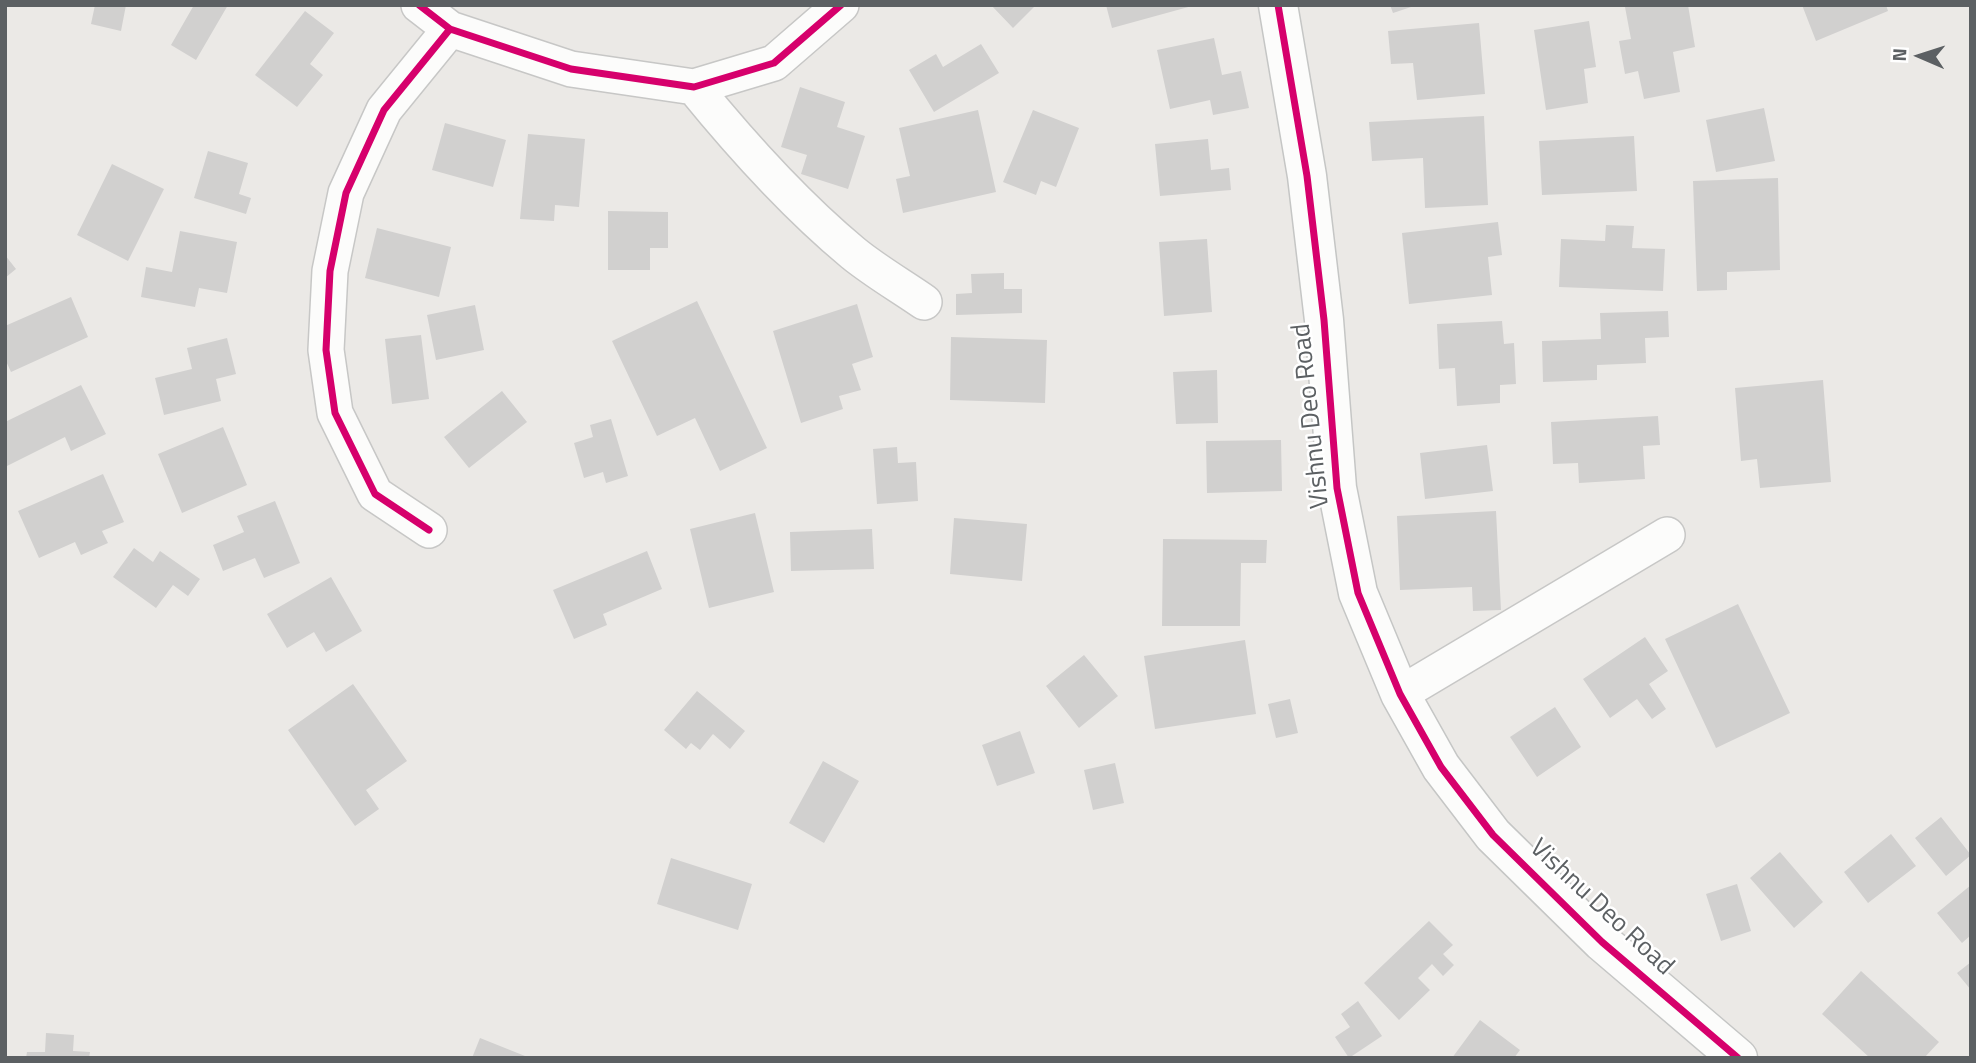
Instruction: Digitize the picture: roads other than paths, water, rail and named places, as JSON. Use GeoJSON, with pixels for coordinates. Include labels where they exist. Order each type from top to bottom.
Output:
{"type":"FeatureCollection","features":[{"type":"Feature","properties":{"kind":"street"},"geometry":{"type":"LineString","coordinates":[[419,5],[450,29],[571,69],[694,87],[774,63],[841,5]]}},
{"type":"Feature","properties":{"kind":"street","name":"Vishnu Deo Road"},"geometry":{"type":"LineString","coordinates":[[1278,5],[1307,176],[1324,320],[1337,488],[1358,593],[1401,694],[1441,767],[1493,835],[1602,942],[1738,1058]]}},
{"type":"Feature","properties":{"kind":"street"},"geometry":{"type":"LineString","coordinates":[[429,530],[375,494],[335,413],[326,350],[330,271],[346,193],[384,110],[450,29]]}},
{"type":"Feature","properties":{"kind":"street"},"geometry":{"type":"LineString","coordinates":[[694,87],[742,146],[808,211],[854,253],[924,302]]}},
{"type":"Feature","properties":{"kind":"street"},"geometry":{"type":"LineString","coordinates":[[1401,694],[1667,535]]}}]}
